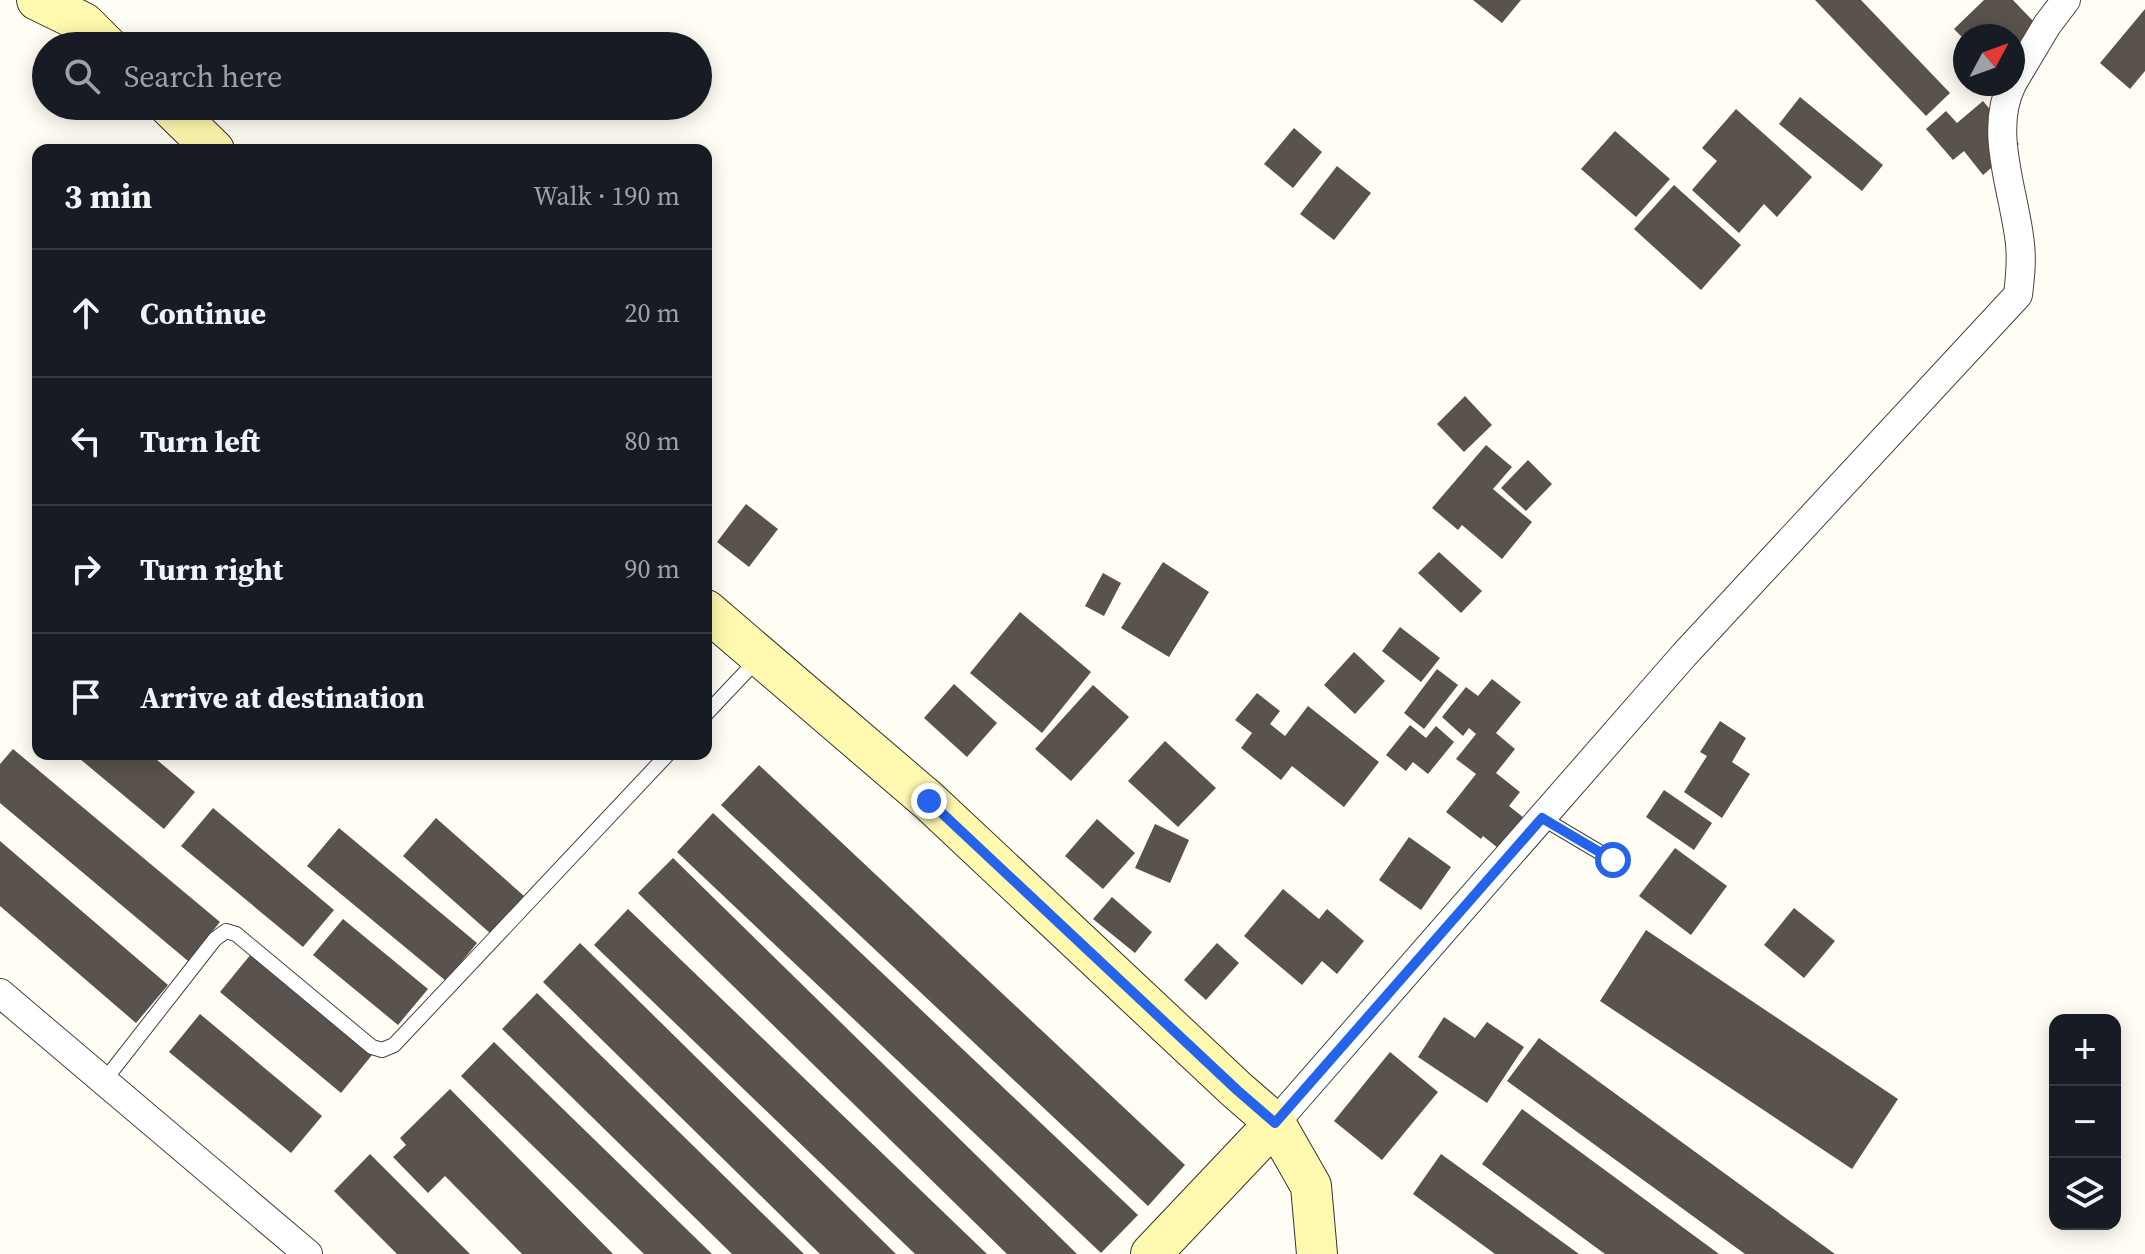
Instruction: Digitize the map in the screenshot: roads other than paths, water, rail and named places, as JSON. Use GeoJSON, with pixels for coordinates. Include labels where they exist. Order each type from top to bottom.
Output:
{"type":"FeatureCollection","features":[{"type":"Feature","properties":{"kind":"street"},"geometry":{"type":"LineString","coordinates":[[37,0],[84,23],[93,32]]}},
{"type":"Feature","properties":{"kind":"street"},"geometry":{"type":"LineString","coordinates":[[2025,61],[2066,0]]}},
{"type":"Feature","properties":{"kind":"street"},"geometry":{"type":"LineString","coordinates":[[1151,1254],[1275,1123],[1684,655],[2018,295],[2022,265],[2020,243],[2001,131],[2006,96]]}},
{"type":"Feature","properties":{"kind":"street"},"geometry":{"type":"LineString","coordinates":[[183,120],[208,144]]}},
{"type":"Feature","properties":{"kind":"street"},"geometry":{"type":"LineString","coordinates":[[712,615],[929,801],[1275,1123],[1311,1186],[1317,1254]]}},
{"type":"Feature","properties":{"kind":"street"},"geometry":{"type":"LineString","coordinates":[[0,993],[308,1254]]}},
{"type":"Feature","properties":{"kind":"lane"},"geometry":{"type":"LineString","coordinates":[[712,708],[761,656]]}},
{"type":"Feature","properties":{"kind":"lane"},"geometry":{"type":"LineString","coordinates":[[104,1081],[215,939],[226,931],[236,934],[372,1047],[382,1050],[394,1045],[662,760]]}},
{"type":"Feature","properties":{"kind":"lane"},"geometry":{"type":"LineString","coordinates":[[1542,818],[1613,860]]}}]}
